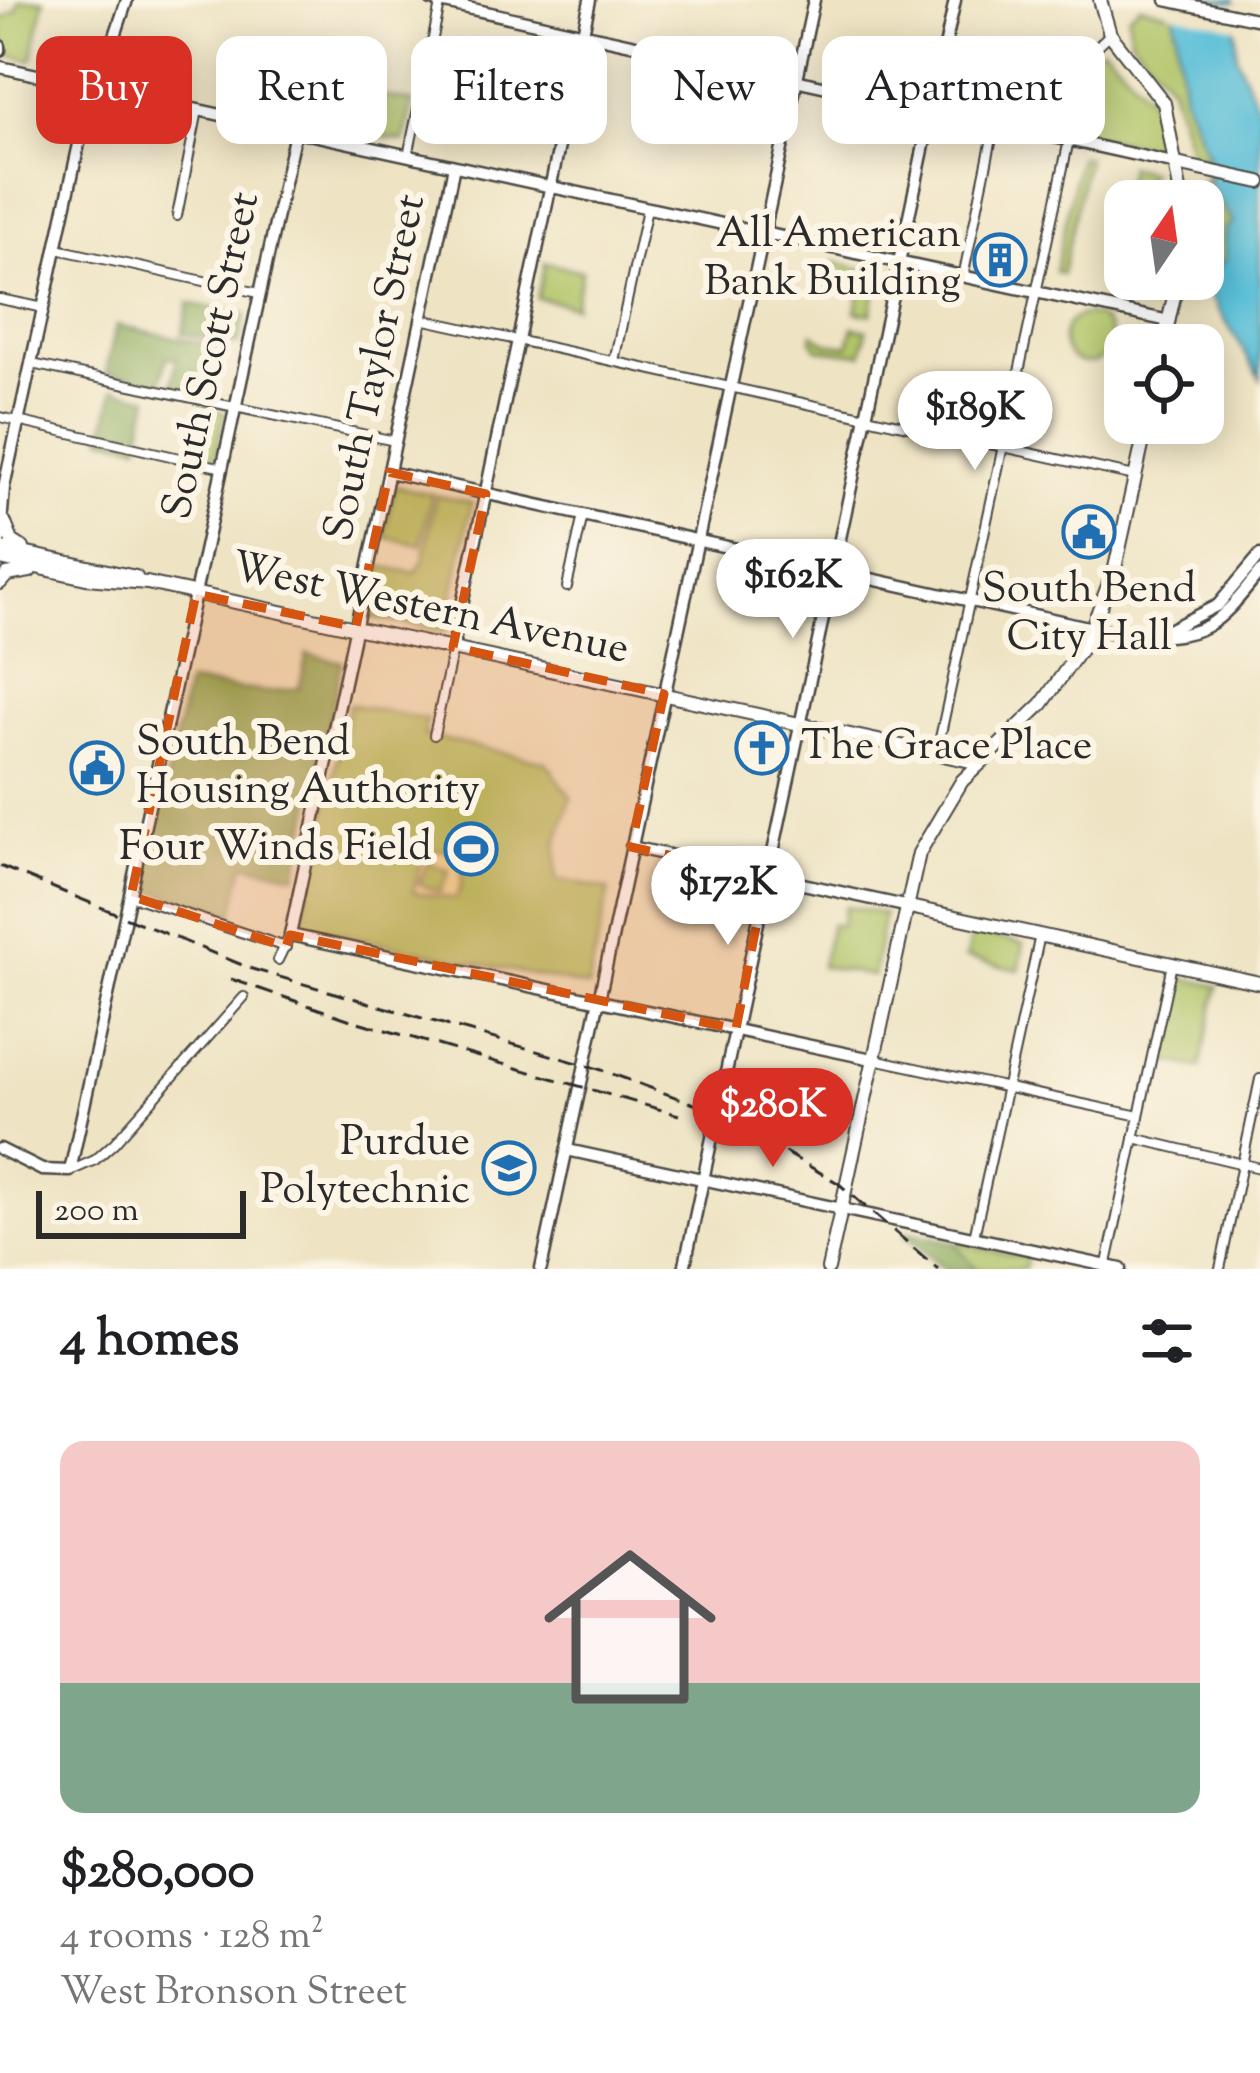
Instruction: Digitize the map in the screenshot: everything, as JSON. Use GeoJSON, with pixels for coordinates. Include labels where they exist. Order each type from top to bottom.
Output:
{"type":"FeatureCollection","features":[{"type":"Feature","properties":{"kind":"main road"},"geometry":{"type":"LineString","coordinates":[[1100,0],[1110,34],[1161,96],[1183,165],[1183,180]]}},
{"type":"Feature","properties":{"kind":"main road"},"geometry":{"type":"LineString","coordinates":[[1183,165],[1260,182]]}},
{"type":"Feature","properties":{"kind":"main road"},"geometry":{"type":"LineString","coordinates":[[1167,324],[1173,300]]}},
{"type":"Feature","properties":{"kind":"main road"},"geometry":{"type":"LineString","coordinates":[[828,1269],[905,906],[932,824],[980,763],[1042,704],[1092,628],[1114,568],[1142,444]]}},
{"type":"Feature","properties":{"kind":"main road"},"geometry":{"type":"LineString","coordinates":[[4,521],[14,543],[60,567]]}},
{"type":"Feature","properties":{"kind":"main road","name":"West Western Avenue"},"geometry":{"type":"LineString","coordinates":[[0,548],[60,567]]}},
{"type":"Feature","properties":{"kind":"main road","name":"West Western Avenue"},"geometry":{"type":"LineString","coordinates":[[0,559],[147,583],[980,763]]}},
{"type":"Feature","properties":{"kind":"main road"},"geometry":{"type":"LineString","coordinates":[[0,583],[16,571],[60,567]]}},
{"type":"Feature","properties":{"kind":"main road"},"geometry":{"type":"LineString","coordinates":[[905,906],[1260,983]]}},
{"type":"Feature","properties":{"kind":"street"},"geometry":{"type":"LineString","coordinates":[[114,36],[127,0]]}},
{"type":"Feature","properties":{"kind":"street"},"geometry":{"type":"LineString","coordinates":[[434,735],[590,0]]}},
{"type":"Feature","properties":{"kind":"street"},"geometry":{"type":"LineString","coordinates":[[798,75],[814,0]]}},
{"type":"Feature","properties":{"kind":"street"},"geometry":{"type":"LineString","coordinates":[[947,36],[955,0]]}},
{"type":"Feature","properties":{"kind":"street"},"geometry":{"type":"LineString","coordinates":[[1166,0],[1256,19]]}},
{"type":"Feature","properties":{"kind":"street"},"geometry":{"type":"LineString","coordinates":[[409,157],[438,1],[631,44]]}},
{"type":"Feature","properties":{"kind":"street"},"geometry":{"type":"LineString","coordinates":[[1105,39],[1110,34]]}},
{"type":"Feature","properties":{"kind":"street"},"geometry":{"type":"LineString","coordinates":[[0,68],[36,76]]}},
{"type":"Feature","properties":{"kind":"street"},"geometry":{"type":"LineString","coordinates":[[192,109],[216,114]]}},
{"type":"Feature","properties":{"kind":"street"},"geometry":{"type":"LineString","coordinates":[[177,215],[198,110]]}},
{"type":"Feature","properties":{"kind":"street"},"geometry":{"type":"LineString","coordinates":[[0,538],[2,489],[82,144]]}},
{"type":"Feature","properties":{"kind":"street","name":"South Scott Street"},"geometry":{"type":"LineString","coordinates":[[131,896],[292,144]]}},
{"type":"Feature","properties":{"kind":"street"},"geometry":{"type":"LineString","coordinates":[[350,144],[1168,321]]}},
{"type":"Feature","properties":{"kind":"street"},"geometry":{"type":"LineString","coordinates":[[541,1269],[783,144]]}},
{"type":"Feature","properties":{"kind":"street"},"geometry":{"type":"LineString","coordinates":[[684,1269],[925,144]]}},
{"type":"Feature","properties":{"kind":"street"},"geometry":{"type":"LineString","coordinates":[[963,277],[991,144]]}},
{"type":"Feature","properties":{"kind":"street"},"geometry":{"type":"LineString","coordinates":[[938,752],[1068,144]]}},
{"type":"Feature","properties":{"kind":"street"},"geometry":{"type":"LineString","coordinates":[[1087,144],[1183,165]]}},
{"type":"Feature","properties":{"kind":"street","name":"South Taylor Street"},"geometry":{"type":"LineString","coordinates":[[288,941],[454,166]]}},
{"type":"Feature","properties":{"kind":"street"},"geometry":{"type":"LineString","coordinates":[[614,361],[647,208]]}},
{"type":"Feature","properties":{"kind":"street"},"geometry":{"type":"LineString","coordinates":[[57,249],[261,294]]}},
{"type":"Feature","properties":{"kind":"street"},"geometry":{"type":"LineString","coordinates":[[0,299],[44,308]]}},
{"type":"Feature","properties":{"kind":"street"},"geometry":{"type":"LineString","coordinates":[[421,319],[1135,476]]}},
{"type":"Feature","properties":{"kind":"street"},"geometry":{"type":"LineString","coordinates":[[32,364],[395,441]]}},
{"type":"Feature","properties":{"kind":"street"},"geometry":{"type":"LineString","coordinates":[[0,417],[224,468]]}},
{"type":"Feature","properties":{"kind":"street"},"geometry":{"type":"LineString","coordinates":[[388,472],[1092,628],[1174,640],[1216,622],[1260,572]]}},
{"type":"Feature","properties":{"kind":"street"},"geometry":{"type":"LineString","coordinates":[[567,587],[583,514]]}},
{"type":"Feature","properties":{"kind":"street"},"geometry":{"type":"LineString","coordinates":[[1155,637],[1218,604],[1260,555]]}},
{"type":"Feature","properties":{"kind":"street"},"geometry":{"type":"LineString","coordinates":[[631,847],[905,906]]}},
{"type":"Feature","properties":{"kind":"street"},"geometry":{"type":"LineString","coordinates":[[70,1172],[131,896],[288,941],[736,1029],[1139,1116]]}},
{"type":"Feature","properties":{"kind":"street"},"geometry":{"type":"LineString","coordinates":[[974,1238],[1040,935]]}},
{"type":"Feature","properties":{"kind":"street"},"geometry":{"type":"LineString","coordinates":[[278,959],[288,941]]}},
{"type":"Feature","properties":{"kind":"street"},"geometry":{"type":"LineString","coordinates":[[1106,1268],[1172,964]]}},
{"type":"Feature","properties":{"kind":"street"},"geometry":{"type":"LineString","coordinates":[[0,1149],[42,1170],[70,1172],[95,1160],[244,997]]}},
{"type":"Feature","properties":{"kind":"street"},"geometry":{"type":"LineString","coordinates":[[1220,1269],[1260,1079]]}},
{"type":"Feature","properties":{"kind":"street"},"geometry":{"type":"LineString","coordinates":[[1134,1138],[1260,1168]]}},
{"type":"Feature","properties":{"kind":"street"},"geometry":{"type":"LineString","coordinates":[[567,1150],[1120,1269]]}},
{"type":"Feature","properties":{"kind":"highlighted area"},"geometry":{"type":"Polygon","coordinates":[[[389,472],[486,494],[453,647],[664,694],[631,847],[766,876],[736,1029],[290,935],[286,947],[131,896],[196,594],[356,627],[389,472]]]}},
{"type":"Feature","properties":{"kind":"green space"},"geometry":{"type":"Polygon","coordinates":[[[19,0],[44,0],[32,60],[6,55],[0,20],[17,10],[19,0]]]}},
{"type":"Feature","properties":{"kind":"green space"},"geometry":{"type":"Polygon","coordinates":[[[1140,6],[1174,14],[1184,97],[1208,159],[1190,153],[1171,85],[1130,38],[1129,16],[1140,6]]]}},
{"type":"Feature","properties":{"kind":"green space"},"geometry":{"type":"Polygon","coordinates":[[[1105,49],[1153,106],[1159,119],[1159,149],[1105,138],[1105,49]]]}},
{"type":"Feature","properties":{"kind":"green space"},"geometry":{"type":"Polygon","coordinates":[[[387,97],[411,102],[404,141],[387,138],[387,97]]]}},
{"type":"Feature","properties":{"kind":"green space"},"geometry":{"type":"Polygon","coordinates":[[[1079,157],[1087,158],[1062,274],[1055,272],[1079,157]]]}},
{"type":"Feature","properties":{"kind":"green space"},"geometry":{"type":"Polygon","coordinates":[[[1128,166],[1150,172],[1146,180],[1127,180],[1128,166]]]}},
{"type":"Feature","properties":{"kind":"green space"},"geometry":{"type":"Polygon","coordinates":[[[1224,209],[1233,224],[1224,230],[1224,209]]]}},
{"type":"Feature","properties":{"kind":"green space"},"geometry":{"type":"Polygon","coordinates":[[[834,262],[879,273],[871,314],[856,312],[859,294],[828,287],[834,262]]]}},
{"type":"Feature","properties":{"kind":"green space"},"geometry":{"type":"Polygon","coordinates":[[[545,263],[582,271],[574,306],[537,298],[545,263]]]}},
{"type":"Feature","properties":{"kind":"green space"},"geometry":{"type":"Polygon","coordinates":[[[189,303],[245,315],[239,345],[182,333],[189,303]]]}},
{"type":"Feature","properties":{"kind":"green space"},"geometry":{"type":"Polygon","coordinates":[[[1087,315],[1104,322],[1104,356],[1087,363],[1070,356],[1063,339],[1070,322],[1087,315]]]}},
{"type":"Feature","properties":{"kind":"green space"},"geometry":{"type":"Polygon","coordinates":[[[116,325],[216,346],[206,394],[172,386],[177,358],[167,357],[161,384],[106,372],[116,325]]]}},
{"type":"Feature","properties":{"kind":"green space"},"geometry":{"type":"Polygon","coordinates":[[[853,327],[867,330],[862,354],[818,349],[812,340],[813,333],[826,343],[848,346],[853,327]]]}},
{"type":"Feature","properties":{"kind":"green space"},"geometry":{"type":"Polygon","coordinates":[[[114,389],[149,397],[139,445],[103,437],[114,389]]]}},
{"type":"Feature","properties":{"kind":"green space"},"geometry":{"type":"Polygon","coordinates":[[[204,408],[225,413],[214,461],[194,457],[204,408]]]}},
{"type":"Feature","properties":{"kind":"green space"},"geometry":{"type":"Polygon","coordinates":[[[395,486],[432,494],[421,545],[384,537],[395,486]]]}},
{"type":"Feature","properties":{"kind":"green space"},"geometry":{"type":"Polygon","coordinates":[[[436,495],[472,503],[445,632],[368,616],[379,566],[415,573],[423,562],[436,495]]]}},
{"type":"Feature","properties":{"kind":"green space"},"geometry":{"type":"Polygon","coordinates":[[[307,654],[342,662],[296,875],[244,864],[233,915],[144,888],[187,683],[267,692],[299,688],[307,654]]]}},
{"type":"Feature","properties":{"kind":"green space"},"geometry":{"type":"Polygon","coordinates":[[[349,704],[427,720],[424,735],[546,762],[571,797],[557,843],[556,879],[609,890],[588,987],[302,926],[349,704]]]}},
{"type":"Feature","properties":{"kind":"green space"},"geometry":{"type":"Polygon","coordinates":[[[845,906],[884,914],[873,976],[821,966],[831,924],[841,926],[845,906]]]}},
{"type":"Feature","properties":{"kind":"green space"},"geometry":{"type":"Polygon","coordinates":[[[972,932],[1024,944],[1019,970],[966,958],[972,932]]]}},
{"type":"Feature","properties":{"kind":"green space"},"geometry":{"type":"Polygon","coordinates":[[[1182,978],[1218,986],[1200,1068],[1164,1061],[1182,978]]]}},
{"type":"Feature","properties":{"kind":"green space"},"geometry":{"type":"Polygon","coordinates":[[[905,1235],[953,1242],[977,1269],[945,1269],[905,1235]]]}},
{"type":"Feature","properties":{"kind":"green space"},"geometry":{"type":"Polygon","coordinates":[[[953,1242],[1027,1258],[1025,1269],[977,1269],[953,1242]]]}},
{"type":"Feature","properties":{"kind":"sand"},"geometry":{"type":"Polygon","coordinates":[[[424,849],[445,850],[460,866],[462,878],[455,899],[413,892],[424,849]],[[428,862],[419,884],[440,892],[449,871],[428,862]]]}},
{"type":"Feature","properties":{"kind":"water"},"geometry":{"type":"Polygon","coordinates":[[[1173,0],[1234,0],[1237,57],[1260,113],[1260,378],[1213,300],[1224,300],[1224,230],[1233,223],[1224,209],[1224,180],[1209,180],[1207,153],[1184,97],[1173,0]]]}},
{"type":"Feature","properties":{"kind":"pier"},"geometry":{"type":"Polygon","coordinates":[[[1167,0],[1240,4],[1241,29],[1168,13],[1167,0]]]}},
{"type":"Feature","properties":{"kind":"railway"},"geometry":{"type":"LineString","coordinates":[[0,866],[252,969],[599,1069],[716,1112],[838,1183],[938,1269]]}},
{"type":"Feature","properties":{"kind":"railway"},"geometry":{"type":"LineString","coordinates":[[231,979],[351,1020],[679,1115]]}},
{"type":"Feature","properties":{"kind":"place","name":"All American Bank Building"},"geometry":{"type":"Point","coordinates":[1000,260]}},
{"type":"Feature","properties":{"kind":"place","name":"South Bend City Hall"},"geometry":{"type":"Point","coordinates":[1089,532]}},
{"type":"Feature","properties":{"kind":"place","name":"The Grace Place"},"geometry":{"type":"Point","coordinates":[762,748]}},
{"type":"Feature","properties":{"kind":"place","name":"South Bend Housing Authority"},"geometry":{"type":"Point","coordinates":[97,768]}},
{"type":"Feature","properties":{"kind":"place","name":"Four Winds Field"},"geometry":{"type":"Point","coordinates":[471,849]}},
{"type":"Feature","properties":{"kind":"place","name":"Purdue Polytechnic"},"geometry":{"type":"Point","coordinates":[509,1168]}}]}
